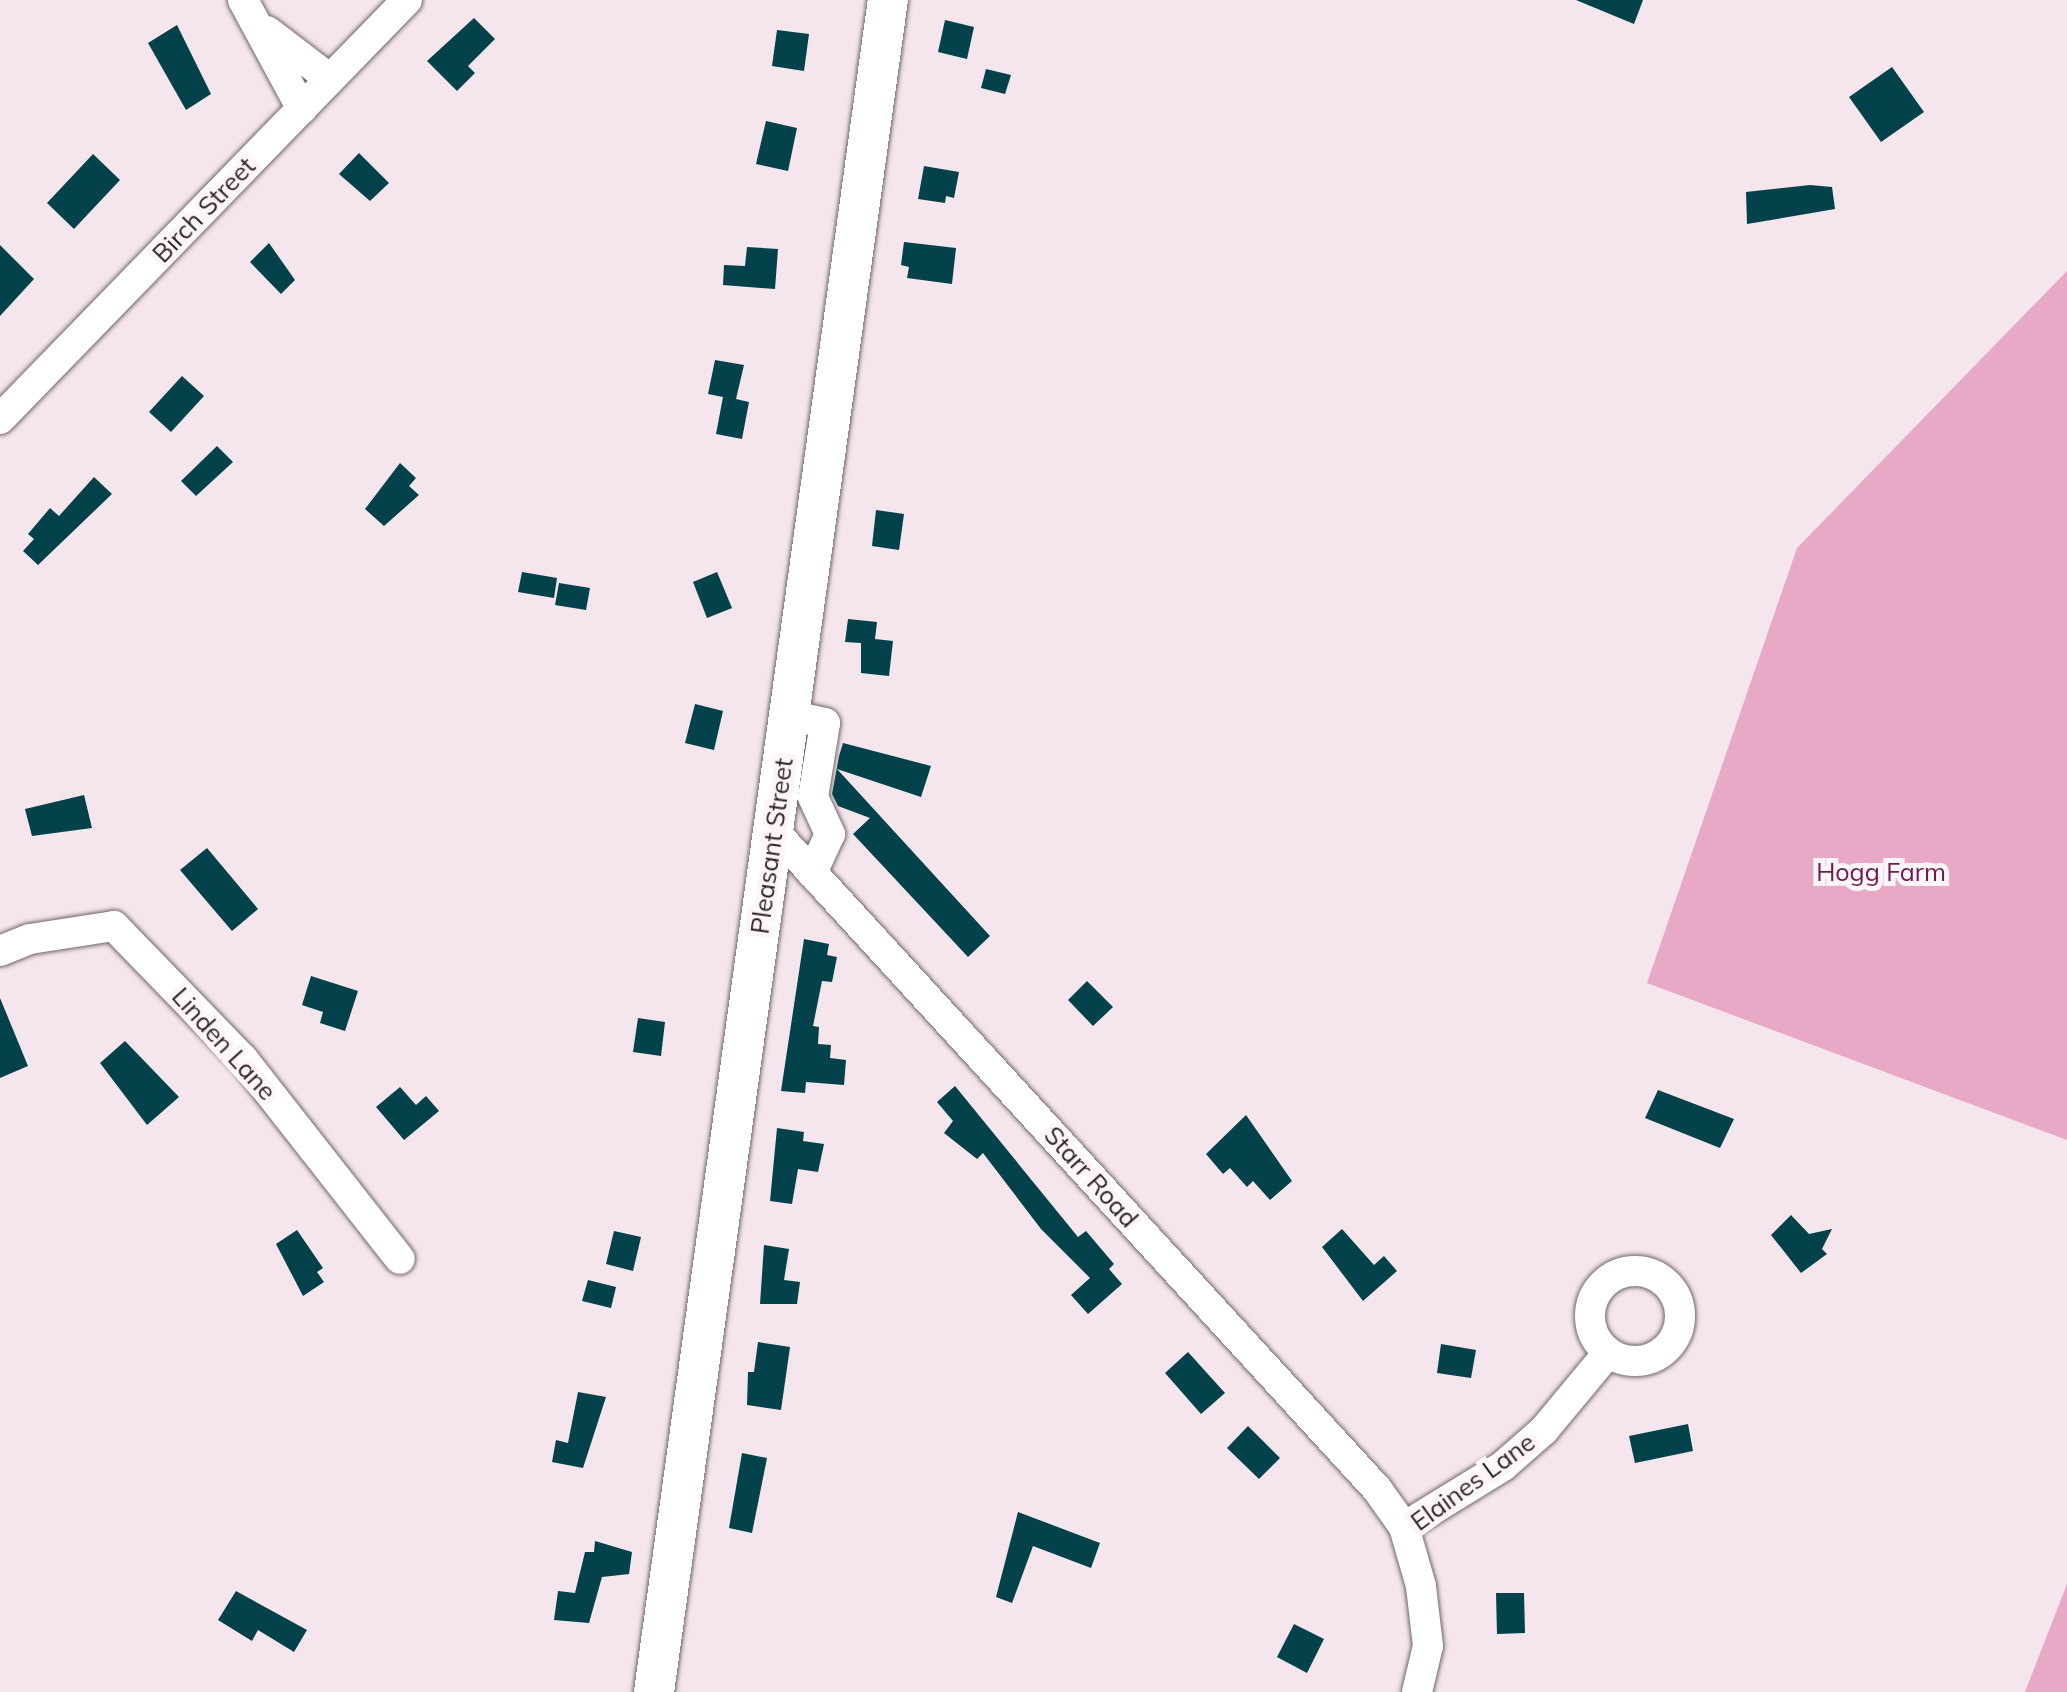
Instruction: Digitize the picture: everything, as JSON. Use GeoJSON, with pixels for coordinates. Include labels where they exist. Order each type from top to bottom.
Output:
{"type":"FeatureCollection","features":[{"type":"Feature","properties":{"kind":"main road","name":"Pleasant Street"},"geometry":{"type":"LineString","coordinates":[[654,1692],[888,0]]}},
{"type":"Feature","properties":{"kind":"street"},"geometry":{"type":"LineString","coordinates":[[243,0],[302,109]]}},
{"type":"Feature","properties":{"kind":"street","name":"Birch Street"},"geometry":{"type":"LineString","coordinates":[[0,419],[407,0]]}},
{"type":"Feature","properties":{"kind":"street"},"geometry":{"type":"LineString","coordinates":[[261,27],[330,79]]}},
{"type":"Feature","properties":{"kind":"street"},"geometry":{"type":"LineString","coordinates":[[790,715],[825,723],[813,796],[830,834],[812,873]]}},
{"type":"Feature","properties":{"kind":"street","name":"Starr Road"},"geometry":{"type":"LineString","coordinates":[[774,831],[1377,1488],[1404,1527]]}},
{"type":"Feature","properties":{"kind":"street","name":"Linden Lane"},"geometry":{"type":"LineString","coordinates":[[0,951],[30,939],[114,926],[244,1059],[400,1259]]}},
{"type":"Feature","properties":{"kind":"street","name":"Elaines Lane"},"geometry":{"type":"LineString","coordinates":[[1417,1692],[1428,1646],[1421,1586],[1404,1527],[1503,1466],[1544,1430],[1608,1354]]}},
{"type":"Feature","properties":{"kind":"green space","name":"Hogg Farm"},"geometry":{"type":"Polygon","coordinates":[[[2067,271],[2067,1140],[1647,983],[1797,548],[2067,271]]]}},
{"type":"Feature","properties":{"kind":"green space"},"geometry":{"type":"Polygon","coordinates":[[[2067,1584],[2067,1692],[2025,1692],[2067,1584]]]}},
{"type":"Feature","properties":{"kind":"building"},"geometry":{"type":"Polygon","coordinates":[[[1576,0],[1643,0],[1634,24],[1576,0]]]}},
{"type":"Feature","properties":{"kind":"building"},"geometry":{"type":"Polygon","coordinates":[[[474,18],[495,39],[468,66],[475,73],[457,91],[427,61],[474,18]]]}},
{"type":"Feature","properties":{"kind":"building"},"geometry":{"type":"Polygon","coordinates":[[[945,20],[974,27],[967,59],[938,52],[945,20]]]}},
{"type":"Feature","properties":{"kind":"building"},"geometry":{"type":"Polygon","coordinates":[[[177,25],[211,94],[186,110],[148,43],[177,25]]]}},
{"type":"Feature","properties":{"kind":"building"},"geometry":{"type":"Polygon","coordinates":[[[777,30],[809,34],[804,71],[772,66],[777,30]]]}},
{"type":"Feature","properties":{"kind":"building"},"geometry":{"type":"Polygon","coordinates":[[[1892,67],[1924,112],[1881,142],[1849,97],[1892,67]]]}},
{"type":"Feature","properties":{"kind":"building"},"geometry":{"type":"Polygon","coordinates":[[[986,69],[1011,75],[1005,94],[981,88],[986,69]]]}},
{"type":"Feature","properties":{"kind":"building"},"geometry":{"type":"Polygon","coordinates":[[[766,121],[797,128],[788,171],[756,164],[766,121]]]}},
{"type":"Feature","properties":{"kind":"building"},"geometry":{"type":"Polygon","coordinates":[[[359,153],[389,183],[370,201],[339,174],[359,153]]]}},
{"type":"Feature","properties":{"kind":"building"},"geometry":{"type":"Polygon","coordinates":[[[93,154],[120,180],[74,229],[47,203],[93,154]]]}},
{"type":"Feature","properties":{"kind":"building"},"geometry":{"type":"Polygon","coordinates":[[[924,166],[959,172],[954,198],[946,196],[945,203],[918,199],[924,166]]]}},
{"type":"Feature","properties":{"kind":"building"},"geometry":{"type":"Polygon","coordinates":[[[1810,185],[1832,187],[1835,209],[1747,224],[1746,192],[1810,185]]]}},
{"type":"Feature","properties":{"kind":"building"},"geometry":{"type":"Polygon","coordinates":[[[904,242],[956,248],[952,284],[907,278],[909,267],[901,265],[904,242]]]}},
{"type":"Feature","properties":{"kind":"building"},"geometry":{"type":"Polygon","coordinates":[[[269,243],[295,280],[281,294],[250,262],[269,243]]]}},
{"type":"Feature","properties":{"kind":"building"},"geometry":{"type":"Polygon","coordinates":[[[0,245],[34,279],[0,316],[0,245]]]}},
{"type":"Feature","properties":{"kind":"building"},"geometry":{"type":"Polygon","coordinates":[[[747,247],[778,249],[775,289],[723,285],[724,265],[745,266],[747,247]]]}},
{"type":"Feature","properties":{"kind":"building"},"geometry":{"type":"Polygon","coordinates":[[[715,360],[744,365],[736,399],[749,402],[742,439],[716,434],[723,397],[708,394],[715,360]]]}},
{"type":"Feature","properties":{"kind":"building"},"geometry":{"type":"Polygon","coordinates":[[[182,376],[204,396],[171,432],[149,412],[182,376]]]}},
{"type":"Feature","properties":{"kind":"building"},"geometry":{"type":"Polygon","coordinates":[[[217,446],[233,462],[196,496],[181,481],[217,446]]]}},
{"type":"Feature","properties":{"kind":"building"},"geometry":{"type":"Polygon","coordinates":[[[400,463],[416,478],[409,486],[419,495],[384,526],[365,509],[400,463]]]}},
{"type":"Feature","properties":{"kind":"building"},"geometry":{"type":"Polygon","coordinates":[[[94,477],[112,494],[38,565],[23,551],[34,539],[28,534],[50,508],[59,516],[94,477]]]}},
{"type":"Feature","properties":{"kind":"building"},"geometry":{"type":"Polygon","coordinates":[[[876,510],[904,514],[899,550],[872,546],[876,510]]]}},
{"type":"Feature","properties":{"kind":"building"},"geometry":{"type":"Polygon","coordinates":[[[522,572],[557,578],[554,598],[518,592],[522,572]]]}},
{"type":"Feature","properties":{"kind":"building"},"geometry":{"type":"Polygon","coordinates":[[[717,572],[732,608],[707,618],[693,582],[717,572]]]}},
{"type":"Feature","properties":{"kind":"building"},"geometry":{"type":"Polygon","coordinates":[[[559,583],[590,588],[586,610],[555,605],[559,583]]]}},
{"type":"Feature","properties":{"kind":"building"},"geometry":{"type":"Polygon","coordinates":[[[848,619],[877,622],[875,639],[893,641],[889,676],[861,673],[861,643],[845,642],[848,619]]]}},
{"type":"Feature","properties":{"kind":"building"},"geometry":{"type":"Polygon","coordinates":[[[695,704],[723,711],[714,750],[685,743],[695,704]]]}},
{"type":"Feature","properties":{"kind":"building"},"geometry":{"type":"Polygon","coordinates":[[[843,743],[931,766],[921,797],[837,769],[990,936],[968,957],[853,834],[870,818],[838,806],[832,794],[839,756],[843,743]]]}},
{"type":"Feature","properties":{"kind":"building"},"geometry":{"type":"Polygon","coordinates":[[[84,795],[92,828],[32,836],[25,809],[84,795]]]}},
{"type":"Feature","properties":{"kind":"building"},"geometry":{"type":"Polygon","coordinates":[[[207,848],[258,909],[232,931],[180,870],[207,848]]]}},
{"type":"Feature","properties":{"kind":"building"},"geometry":{"type":"Polygon","coordinates":[[[804,939],[829,944],[827,955],[837,957],[832,982],[822,981],[813,1026],[819,1027],[818,1044],[831,1045],[830,1058],[846,1060],[844,1085],[806,1082],[805,1093],[781,1091],[804,939]]]}},
{"type":"Feature","properties":{"kind":"building"},"geometry":{"type":"Polygon","coordinates":[[[311,976],[358,991],[345,1031],[320,1023],[323,1012],[302,1005],[311,976]]]}},
{"type":"Feature","properties":{"kind":"building"},"geometry":{"type":"Polygon","coordinates":[[[1087,981],[1113,1007],[1093,1026],[1068,1000],[1087,981]]]}},
{"type":"Feature","properties":{"kind":"building"},"geometry":{"type":"Polygon","coordinates":[[[0,998],[28,1066],[0,1078],[0,998]]]}},
{"type":"Feature","properties":{"kind":"building"},"geometry":{"type":"Polygon","coordinates":[[[638,1018],[665,1022],[661,1056],[633,1052],[638,1018]]]}},
{"type":"Feature","properties":{"kind":"building"},"geometry":{"type":"Polygon","coordinates":[[[125,1041],[179,1097],[147,1125],[100,1063],[125,1041]]]}},
{"type":"Feature","properties":{"kind":"building"},"geometry":{"type":"Polygon","coordinates":[[[955,1086],[1078,1237],[1086,1231],[1114,1264],[1109,1269],[1122,1284],[1088,1314],[1071,1295],[1090,1278],[1041,1229],[983,1153],[977,1159],[944,1133],[953,1121],[937,1102],[955,1086]]]}},
{"type":"Feature","properties":{"kind":"building"},"geometry":{"type":"Polygon","coordinates":[[[400,1087],[416,1105],[426,1096],[439,1111],[404,1140],[376,1107],[400,1087]]]}},
{"type":"Feature","properties":{"kind":"building"},"geometry":{"type":"Polygon","coordinates":[[[1658,1090],[1734,1119],[1720,1148],[1645,1118],[1658,1090]]]}},
{"type":"Feature","properties":{"kind":"building"},"geometry":{"type":"Polygon","coordinates":[[[1246,1115],[1292,1181],[1270,1200],[1253,1181],[1247,1187],[1230,1168],[1223,1174],[1206,1154],[1246,1115]]]}},
{"type":"Feature","properties":{"kind":"building"},"geometry":{"type":"Polygon","coordinates":[[[777,1128],[804,1132],[803,1141],[824,1144],[818,1172],[798,1169],[792,1204],[770,1201],[777,1128]]]}},
{"type":"Feature","properties":{"kind":"building"},"geometry":{"type":"Polygon","coordinates":[[[1791,1215],[1809,1234],[1832,1229],[1822,1249],[1827,1254],[1801,1273],[1771,1235],[1791,1215]]]}},
{"type":"Feature","properties":{"kind":"building"},"geometry":{"type":"Polygon","coordinates":[[[1342,1229],[1374,1265],[1384,1256],[1397,1271],[1363,1301],[1322,1247],[1342,1229]]]}},
{"type":"Feature","properties":{"kind":"building"},"geometry":{"type":"Polygon","coordinates":[[[297,1230],[323,1268],[317,1272],[324,1282],[303,1296],[276,1244],[297,1230]]]}},
{"type":"Feature","properties":{"kind":"building"},"geometry":{"type":"Polygon","coordinates":[[[614,1231],[641,1237],[633,1271],[606,1264],[614,1231]]]}},
{"type":"Feature","properties":{"kind":"building"},"geometry":{"type":"Polygon","coordinates":[[[764,1245],[789,1249],[784,1280],[800,1282],[797,1304],[760,1304],[764,1245]]]}},
{"type":"Feature","properties":{"kind":"building"},"geometry":{"type":"Polygon","coordinates":[[[588,1280],[616,1287],[611,1308],[582,1301],[588,1280]]]}},
{"type":"Feature","properties":{"kind":"building"},"geometry":{"type":"Polygon","coordinates":[[[758,1342],[790,1347],[781,1410],[747,1405],[748,1372],[754,1372],[758,1342]]]}},
{"type":"Feature","properties":{"kind":"building"},"geometry":{"type":"Polygon","coordinates":[[[1441,1344],[1476,1350],[1471,1378],[1437,1373],[1441,1344]]]}},
{"type":"Feature","properties":{"kind":"building"},"geometry":{"type":"Polygon","coordinates":[[[1188,1352],[1225,1393],[1201,1414],[1165,1373],[1188,1352]]]}},
{"type":"Feature","properties":{"kind":"building"},"geometry":{"type":"Polygon","coordinates":[[[578,1392],[606,1397],[583,1468],[552,1462],[556,1440],[568,1443],[578,1392]]]}},
{"type":"Feature","properties":{"kind":"building"},"geometry":{"type":"Polygon","coordinates":[[[1688,1424],[1693,1451],[1635,1463],[1629,1436],[1688,1424]]]}},
{"type":"Feature","properties":{"kind":"building"},"geometry":{"type":"Polygon","coordinates":[[[1248,1426],[1280,1458],[1259,1479],[1227,1448],[1248,1426]]]}},
{"type":"Feature","properties":{"kind":"building"},"geometry":{"type":"Polygon","coordinates":[[[742,1453],[767,1458],[752,1533],[729,1528],[742,1453]]]}},
{"type":"Feature","properties":{"kind":"building"},"geometry":{"type":"Polygon","coordinates":[[[1018,1512],[1100,1543],[1091,1568],[1033,1546],[1012,1603],[996,1597],[1018,1512]]]}},
{"type":"Feature","properties":{"kind":"building"},"geometry":{"type":"Polygon","coordinates":[[[595,1541],[632,1552],[629,1574],[602,1577],[589,1623],[554,1620],[558,1591],[575,1593],[585,1552],[594,1552],[595,1541]]]}},
{"type":"Feature","properties":{"kind":"building"},"geometry":{"type":"Polygon","coordinates":[[[236,1591],[307,1630],[294,1652],[258,1630],[252,1641],[218,1620],[236,1591]]]}},
{"type":"Feature","properties":{"kind":"building"},"geometry":{"type":"Polygon","coordinates":[[[1496,1593],[1524,1593],[1525,1633],[1497,1634],[1496,1593]]]}},
{"type":"Feature","properties":{"kind":"building"},"geometry":{"type":"Polygon","coordinates":[[[1294,1624],[1324,1639],[1307,1673],[1277,1657],[1294,1624]]]}}]}
